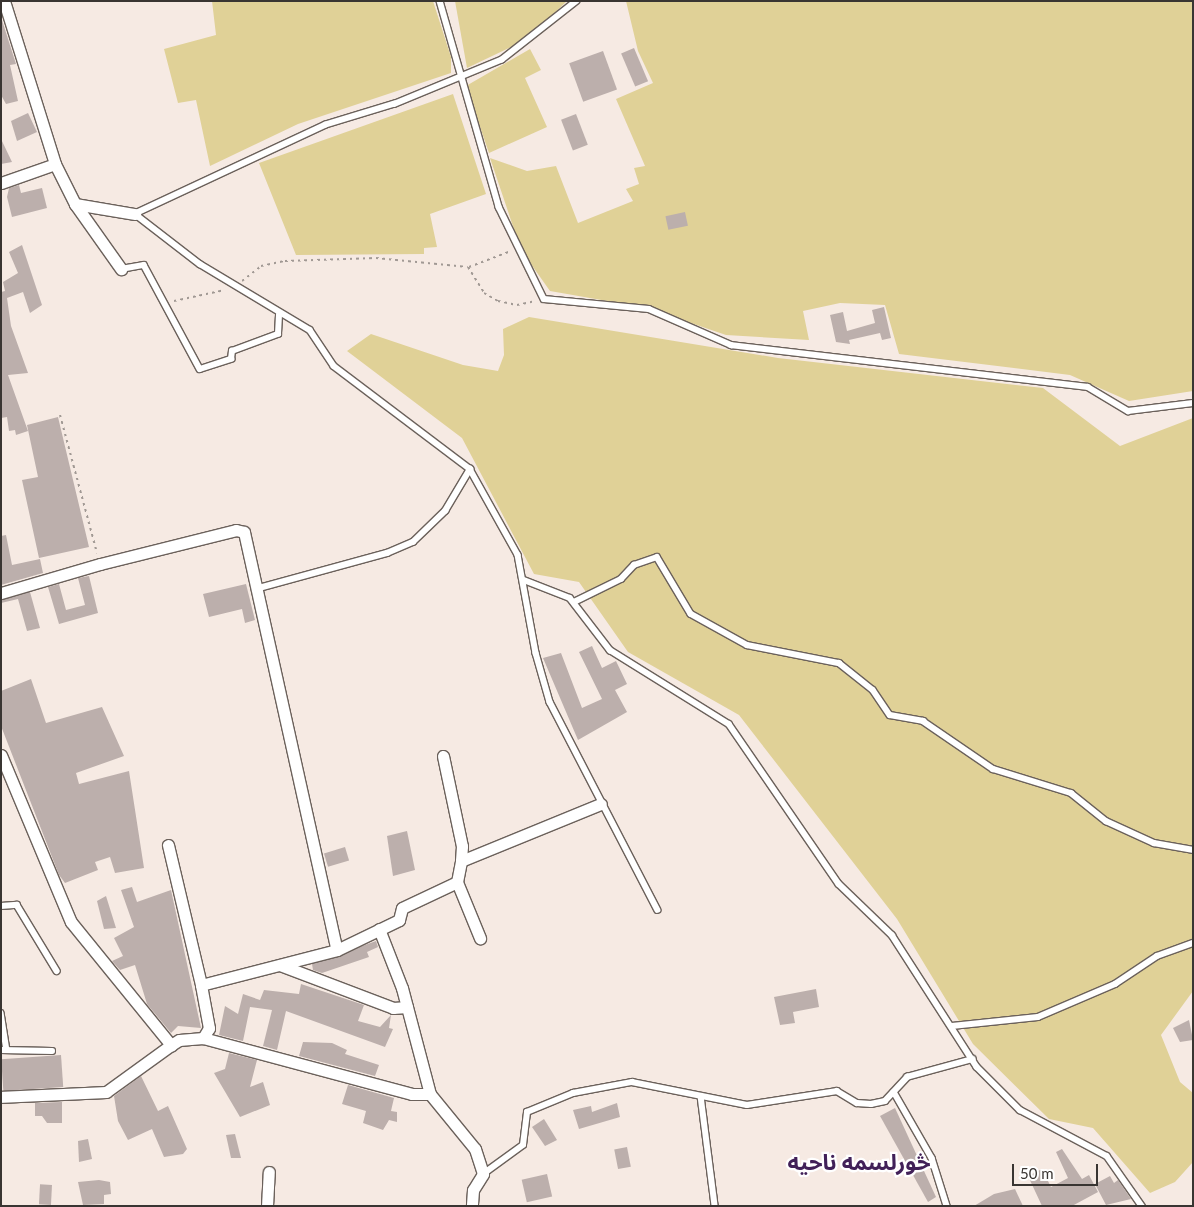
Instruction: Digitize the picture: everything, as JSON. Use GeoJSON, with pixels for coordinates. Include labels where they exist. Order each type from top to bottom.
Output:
{"type":"FeatureCollection","features":[{"type":"Feature","properties":{"kind":"street"},"geometry":{"type":"LineString","coordinates":[[4,1],[55,164],[74,204],[121,269]]}},
{"type":"Feature","properties":{"kind":"street"},"geometry":{"type":"LineString","coordinates":[[1,183],[55,164]]}},
{"type":"Feature","properties":{"kind":"street"},"geometry":{"type":"LineString","coordinates":[[74,204],[135,214]]}},
{"type":"Feature","properties":{"kind":"street"},"geometry":{"type":"LineString","coordinates":[[1,594],[100,564],[241,529],[259,588],[337,950]]}},
{"type":"Feature","properties":{"kind":"street"},"geometry":{"type":"LineString","coordinates":[[1,755],[71,922],[171,1045]]}},
{"type":"Feature","properties":{"kind":"street"},"geometry":{"type":"LineString","coordinates":[[443,756],[462,846],[456,882],[480,938]]}},
{"type":"Feature","properties":{"kind":"street"},"geometry":{"type":"LineString","coordinates":[[461,861],[601,804]]}},
{"type":"Feature","properties":{"kind":"street"},"geometry":{"type":"LineString","coordinates":[[168,845],[201,985],[209,1028],[203,1038]]}},
{"type":"Feature","properties":{"kind":"street"},"geometry":{"type":"LineString","coordinates":[[201,985],[337,950],[399,920],[402,908],[456,882]]}},
{"type":"Feature","properties":{"kind":"street"},"geometry":{"type":"LineString","coordinates":[[379,929],[407,1007],[430,1094],[475,1149],[483,1174],[473,1190],[472,1206]]}},
{"type":"Feature","properties":{"kind":"street"},"geometry":{"type":"LineString","coordinates":[[279,965],[393,1008],[407,1007]]}},
{"type":"Feature","properties":{"kind":"street"},"geometry":{"type":"LineString","coordinates":[[1,1098],[106,1092],[179,1040],[203,1038],[412,1094],[430,1094]]}},
{"type":"Feature","properties":{"kind":"street"},"geometry":{"type":"LineString","coordinates":[[267,1206],[269,1172]]}},
{"type":"Feature","properties":{"kind":"lane"},"geometry":{"type":"LineString","coordinates":[[440,1],[460,79],[516,249],[544,299],[649,309],[731,345],[1088,387],[1128,411],[1193,403]]}},
{"type":"Feature","properties":{"kind":"lane"},"geometry":{"type":"LineString","coordinates":[[577,1],[502,60],[460,79],[326,125],[135,214],[235,286],[279,315],[310,330],[334,366],[470,469],[514,546],[524,580],[536,653],[550,702],[601,804],[658,910]]}},
{"type":"Feature","properties":{"kind":"lane"},"geometry":{"type":"LineString","coordinates":[[121,269],[144,265],[200,369],[231,359],[232,351],[278,334],[279,315]]}},
{"type":"Feature","properties":{"kind":"lane"},"geometry":{"type":"LineString","coordinates":[[259,588],[387,553],[413,542],[445,511],[470,469]]}},
{"type":"Feature","properties":{"kind":"lane"},"geometry":{"type":"LineString","coordinates":[[574,602],[620,579],[634,565],[657,557],[691,614],[747,645],[839,663],[873,690],[890,715],[922,721],[992,769],[1071,793],[1106,821],[1154,843],[1193,850]]}},
{"type":"Feature","properties":{"kind":"lane"},"geometry":{"type":"LineString","coordinates":[[524,580],[574,602],[610,650],[729,724],[839,884],[892,934],[972,1059],[1020,1110],[1107,1156],[1142,1206]]}},
{"type":"Feature","properties":{"kind":"lane"},"geometry":{"type":"LineString","coordinates":[[1,906],[16,905],[57,971]]}},
{"type":"Feature","properties":{"kind":"lane"},"geometry":{"type":"LineString","coordinates":[[952,1026],[1038,1017],[1115,984],[1157,956],[1193,943]]}},
{"type":"Feature","properties":{"kind":"lane"},"geometry":{"type":"LineString","coordinates":[[1,1013],[4,1050],[52,1051]]}},
{"type":"Feature","properties":{"kind":"lane"},"geometry":{"type":"LineString","coordinates":[[483,1174],[523,1145],[527,1112],[573,1093],[632,1082],[748,1105],[837,1091],[857,1102],[871,1104],[885,1101],[907,1077],[972,1059]]}},
{"type":"Feature","properties":{"kind":"lane"},"geometry":{"type":"LineString","coordinates":[[894,1092],[932,1158],[947,1206]]}},
{"type":"Feature","properties":{"kind":"lane"},"geometry":{"type":"LineString","coordinates":[[701,1096],[715,1206]]}},
{"type":"Feature","properties":{"kind":"path"},"geometry":{"type":"LineString","coordinates":[[164,302],[205,298],[235,286],[261,266],[285,261],[376,258],[468,267],[516,249]]}},
{"type":"Feature","properties":{"kind":"path"},"geometry":{"type":"LineString","coordinates":[[468,267],[484,293],[498,301],[517,305],[544,299]]}},
{"type":"Feature","properties":{"kind":"path"},"geometry":{"type":"LineString","coordinates":[[60,415],[100,564]]}},
{"type":"Feature","properties":{"kind":"shaded area"},"geometry":{"type":"Polygon","coordinates":[[[212,1],[433,1],[451,57],[451,73],[298,124],[210,166],[196,100],[178,103],[164,49],[216,35],[212,1]]]}},
{"type":"Feature","properties":{"kind":"shaded area"},"geometry":{"type":"Polygon","coordinates":[[[455,1],[567,1],[526,40],[467,68],[455,1]]]}},
{"type":"Feature","properties":{"kind":"shaded area"},"geometry":{"type":"Polygon","coordinates":[[[626,1],[1193,1],[1193,391],[1129,401],[1070,375],[899,354],[885,305],[840,303],[803,311],[809,340],[726,335],[647,308],[550,291],[521,250],[490,158],[527,171],[556,166],[578,223],[633,201],[626,189],[639,184],[634,168],[645,166],[616,99],[653,83],[638,51],[626,1]]]}},
{"type":"Feature","properties":{"kind":"shaded area"},"geometry":{"type":"Polygon","coordinates":[[[530,49],[541,70],[525,78],[547,127],[489,153],[466,86],[530,49]]]}},
{"type":"Feature","properties":{"kind":"shaded area"},"geometry":{"type":"Polygon","coordinates":[[[453,94],[486,194],[430,214],[437,247],[424,248],[424,254],[296,255],[259,163],[453,94]]]}},
{"type":"Feature","properties":{"kind":"shaded area"},"geometry":{"type":"Polygon","coordinates":[[[529,317],[778,358],[1043,388],[1120,446],[1193,418],[1193,991],[1161,1035],[1180,1082],[1193,1093],[1193,1162],[1175,1182],[1150,1193],[1093,1128],[1049,1119],[973,1044],[897,919],[739,715],[628,652],[579,582],[534,574],[462,438],[347,351],[371,334],[463,365],[498,371],[504,355],[503,329],[529,317]]]}},
{"type":"Feature","properties":{"kind":"building"},"geometry":{"type":"Polygon","coordinates":[[[1,17],[16,64],[10,65],[18,101],[6,104],[1,95],[1,17]]]}},
{"type":"Feature","properties":{"kind":"building"},"geometry":{"type":"Polygon","coordinates":[[[634,48],[648,81],[635,87],[621,53],[634,48]]]}},
{"type":"Feature","properties":{"kind":"building"},"geometry":{"type":"Polygon","coordinates":[[[603,51],[617,90],[583,102],[569,63],[603,51]]]}},
{"type":"Feature","properties":{"kind":"building"},"geometry":{"type":"Polygon","coordinates":[[[28,113],[37,132],[17,141],[11,121],[28,113]]]}},
{"type":"Feature","properties":{"kind":"building"},"geometry":{"type":"Polygon","coordinates":[[[576,114],[588,145],[573,151],[561,120],[576,114]]]}},
{"type":"Feature","properties":{"kind":"building"},"geometry":{"type":"Polygon","coordinates":[[[1,139],[12,162],[1,164],[1,139]]]}},
{"type":"Feature","properties":{"kind":"building"},"geometry":{"type":"Polygon","coordinates":[[[19,185],[21,193],[42,188],[47,208],[12,217],[7,197],[9,188],[19,185]]]}},
{"type":"Feature","properties":{"kind":"building"},"geometry":{"type":"Polygon","coordinates":[[[685,212],[688,226],[668,230],[665,216],[685,212]]]}},
{"type":"Feature","properties":{"kind":"building"},"geometry":{"type":"Polygon","coordinates":[[[22,245],[42,305],[30,313],[23,292],[7,298],[11,326],[28,373],[8,375],[28,431],[16,435],[15,430],[9,431],[7,417],[1,418],[1,292],[5,291],[3,282],[18,273],[9,252],[22,245]]]}},
{"type":"Feature","properties":{"kind":"building"},"geometry":{"type":"Polygon","coordinates":[[[884,307],[891,338],[882,340],[880,333],[849,340],[850,344],[836,342],[830,315],[843,312],[847,331],[875,323],[872,310],[884,307]]]}},
{"type":"Feature","properties":{"kind":"building"},"geometry":{"type":"Polygon","coordinates":[[[58,417],[89,547],[39,558],[22,480],[38,477],[27,425],[58,417]]]}},
{"type":"Feature","properties":{"kind":"building"},"geometry":{"type":"Polygon","coordinates":[[[6,535],[12,565],[40,559],[43,573],[1,585],[1,536],[6,535]]]}},
{"type":"Feature","properties":{"kind":"building"},"geometry":{"type":"Polygon","coordinates":[[[89,576],[98,613],[59,624],[48,587],[59,584],[66,610],[85,605],[78,578],[89,576]]]}},
{"type":"Feature","properties":{"kind":"building"},"geometry":{"type":"Polygon","coordinates":[[[246,584],[255,620],[245,623],[242,609],[209,617],[203,594],[246,584]]]}},
{"type":"Feature","properties":{"kind":"building"},"geometry":{"type":"Polygon","coordinates":[[[30,592],[40,628],[27,631],[18,599],[1,603],[1,600],[30,592]]]}},
{"type":"Feature","properties":{"kind":"building"},"geometry":{"type":"Polygon","coordinates":[[[592,646],[602,668],[616,661],[627,684],[615,690],[627,712],[578,740],[543,658],[561,653],[582,708],[602,699],[579,652],[592,646]]]}},
{"type":"Feature","properties":{"kind":"building"},"geometry":{"type":"Polygon","coordinates":[[[31,679],[46,723],[102,707],[124,756],[76,773],[79,784],[129,771],[144,868],[115,873],[110,857],[95,862],[98,870],[65,883],[59,875],[1,726],[1,691],[31,679]]]}},
{"type":"Feature","properties":{"kind":"building"},"geometry":{"type":"Polygon","coordinates":[[[407,831],[415,870],[393,876],[387,836],[407,831]]]}},
{"type":"Feature","properties":{"kind":"building"},"geometry":{"type":"Polygon","coordinates":[[[345,847],[349,860],[328,867],[324,853],[345,847]]]}},
{"type":"Feature","properties":{"kind":"building"},"geometry":{"type":"Polygon","coordinates":[[[132,887],[137,902],[171,890],[201,1028],[178,1026],[171,1033],[147,1004],[135,965],[120,970],[112,961],[123,956],[114,938],[134,927],[121,890],[132,887]]]}},
{"type":"Feature","properties":{"kind":"building"},"geometry":{"type":"Polygon","coordinates":[[[106,896],[116,928],[104,929],[97,901],[106,896]]]}},
{"type":"Feature","properties":{"kind":"building"},"geometry":{"type":"Polygon","coordinates":[[[376,941],[378,947],[367,952],[369,957],[322,973],[313,970],[312,964],[376,941]]]}},
{"type":"Feature","properties":{"kind":"building"},"geometry":{"type":"Polygon","coordinates":[[[301,984],[364,1005],[358,1021],[380,1027],[391,1015],[389,1028],[393,1029],[385,1047],[286,1011],[277,1050],[263,1046],[272,1010],[250,1007],[243,1041],[219,1035],[225,1006],[238,1014],[243,994],[260,1000],[264,990],[299,994],[301,984]]]}},
{"type":"Feature","properties":{"kind":"building"},"geometry":{"type":"Polygon","coordinates":[[[816,989],[819,1007],[793,1012],[795,1023],[780,1025],[774,997],[816,989]]]}},
{"type":"Feature","properties":{"kind":"building"},"geometry":{"type":"Polygon","coordinates":[[[1189,1020],[1193,1040],[1180,1042],[1173,1028],[1189,1020]]]}},
{"type":"Feature","properties":{"kind":"building"},"geometry":{"type":"Polygon","coordinates":[[[303,1042],[332,1043],[347,1050],[345,1054],[379,1065],[375,1076],[299,1056],[303,1042]]]}},
{"type":"Feature","properties":{"kind":"building"},"geometry":{"type":"Polygon","coordinates":[[[229,1053],[257,1060],[250,1087],[263,1082],[270,1105],[240,1117],[214,1073],[225,1069],[229,1053]]]}},
{"type":"Feature","properties":{"kind":"building"},"geometry":{"type":"Polygon","coordinates":[[[61,1055],[63,1087],[3,1091],[1,1059],[61,1055]]]}},
{"type":"Feature","properties":{"kind":"building"},"geometry":{"type":"Polygon","coordinates":[[[141,1076],[158,1111],[168,1106],[187,1149],[183,1154],[164,1157],[152,1129],[128,1140],[118,1121],[114,1096],[141,1076]]]}},
{"type":"Feature","properties":{"kind":"building"},"geometry":{"type":"Polygon","coordinates":[[[348,1085],[394,1098],[391,1111],[397,1112],[397,1122],[389,1120],[383,1130],[363,1123],[366,1111],[342,1104],[348,1085]]]}},
{"type":"Feature","properties":{"kind":"building"},"geometry":{"type":"Polygon","coordinates":[[[62,1102],[62,1123],[47,1123],[42,1116],[35,1116],[35,1103],[62,1102]]]}},
{"type":"Feature","properties":{"kind":"building"},"geometry":{"type":"Polygon","coordinates":[[[617,1103],[620,1117],[579,1129],[573,1110],[591,1106],[592,1112],[617,1103]]]}},
{"type":"Feature","properties":{"kind":"building"},"geometry":{"type":"Polygon","coordinates":[[[895,1108],[936,1197],[928,1202],[880,1116],[895,1108]]]}},
{"type":"Feature","properties":{"kind":"building"},"geometry":{"type":"Polygon","coordinates":[[[544,1119],[557,1140],[545,1146],[532,1127],[544,1119]]]}},
{"type":"Feature","properties":{"kind":"building"},"geometry":{"type":"Polygon","coordinates":[[[235,1134],[241,1158],[231,1158],[226,1135],[235,1134]]]}},
{"type":"Feature","properties":{"kind":"building"},"geometry":{"type":"Polygon","coordinates":[[[88,1139],[92,1159],[79,1162],[78,1141],[88,1139]]]}},
{"type":"Feature","properties":{"kind":"building"},"geometry":{"type":"Polygon","coordinates":[[[627,1147],[631,1167],[618,1169],[614,1149],[627,1147]]]}},
{"type":"Feature","properties":{"kind":"building"},"geometry":{"type":"Polygon","coordinates":[[[1062,1149],[1082,1179],[1089,1175],[1098,1192],[1072,1206],[1042,1206],[1028,1176],[1042,1169],[1051,1187],[1068,1178],[1056,1152],[1062,1149]]]}},
{"type":"Feature","properties":{"kind":"building"},"geometry":{"type":"Polygon","coordinates":[[[547,1174],[552,1196],[527,1202],[522,1180],[547,1174]]]}},
{"type":"Feature","properties":{"kind":"building"},"geometry":{"type":"Polygon","coordinates":[[[1110,1176],[1114,1183],[1118,1180],[1131,1199],[1106,1205],[1095,1184],[1110,1176]]]}},
{"type":"Feature","properties":{"kind":"building"},"geometry":{"type":"Polygon","coordinates":[[[99,1180],[110,1182],[111,1194],[104,1195],[104,1204],[83,1205],[78,1182],[99,1180]]]}},
{"type":"Feature","properties":{"kind":"building"},"geometry":{"type":"Polygon","coordinates":[[[40,1184],[52,1185],[51,1205],[39,1204],[40,1184]]]}},
{"type":"Feature","properties":{"kind":"building"},"geometry":{"type":"Polygon","coordinates":[[[1015,1189],[1023,1206],[974,1206],[994,1194],[1015,1189]]]}},
{"type":"Feature","properties":{"kind":"district","name":"څورلسمه ناحیه"},"geometry":{"type":"Point","coordinates":[859,1162]}}]}
